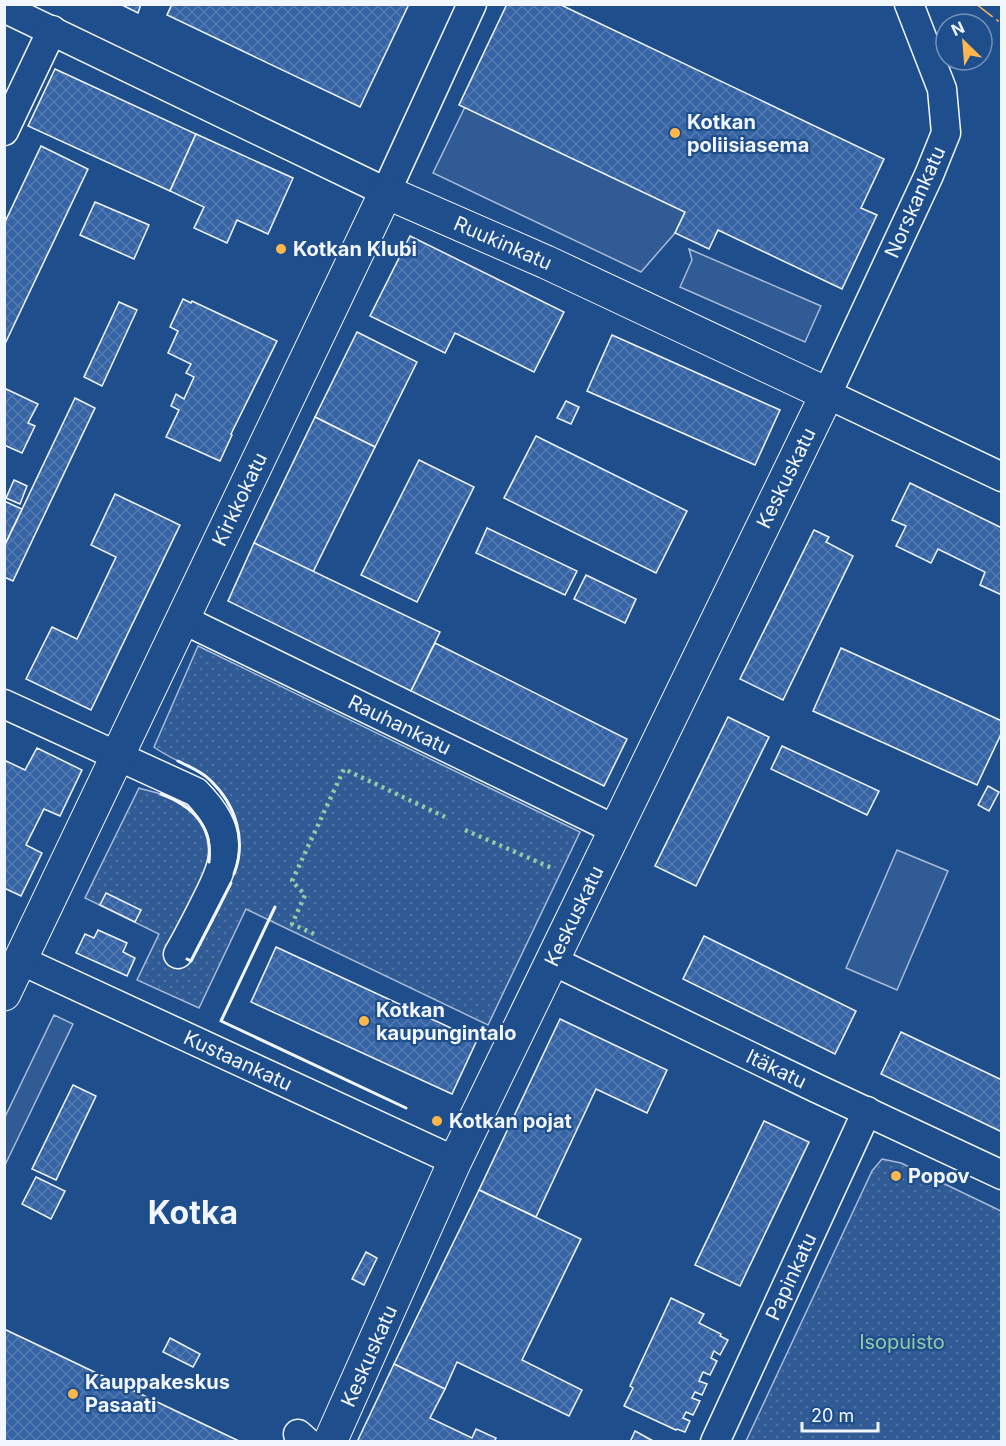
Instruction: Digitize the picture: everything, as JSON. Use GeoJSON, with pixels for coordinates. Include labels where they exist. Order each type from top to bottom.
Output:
{"type":"FeatureCollection","features":[{"type":"Feature","properties":{"kind":"main road","name":"Ruukinkatu"},"geometry":{"type":"LineString","coordinates":[[386,192],[546,262],[827,394]]}},
{"type":"Feature","properties":{"kind":"main road","name":"Kirkkokatu"},"geometry":{"type":"LineString","coordinates":[[4,994],[386,192]]}},
{"type":"Feature","properties":{"kind":"main road","name":"Keskuskatu"},"geometry":{"type":"LineString","coordinates":[[330,1442],[455,1161],[827,394]]}},
{"type":"Feature","properties":{"kind":"street","name":"Kirkkokatu"},"geometry":{"type":"LineString","coordinates":[[386,192],[472,4]]}},
{"type":"Feature","properties":{"kind":"street","name":"Norskankatu"},"geometry":{"type":"LineString","coordinates":[[827,394],[930,175],[946,133],[942,89],[909,4]]}},
{"type":"Feature","properties":{"kind":"street","name":"Ruukinkatu"},"geometry":{"type":"LineString","coordinates":[[4,8],[386,192]]}},
{"type":"Feature","properties":{"kind":"street"},"geometry":{"type":"LineString","coordinates":[[4,131],[52,30]]}},
{"type":"Feature","properties":{"kind":"street","name":"Ruukinkatu"},"geometry":{"type":"LineString","coordinates":[[827,394],[1002,477]]}},
{"type":"Feature","properties":{"kind":"street","name":"Rauhankatu"},"geometry":{"type":"LineString","coordinates":[[182,619],[616,830]]}},
{"type":"Feature","properties":{"kind":"street"},"geometry":{"type":"LineString","coordinates":[[4,704],[196,792],[210,807],[220,822],[225,843],[224,859],[218,878],[178,954]]}},
{"type":"Feature","properties":{"kind":"street","name":"Kustaankatu"},"geometry":{"type":"LineString","coordinates":[[20,960],[455,1161]]}},
{"type":"Feature","properties":{"kind":"street","name":"Itäkatu"},"geometry":{"type":"LineString","coordinates":[[553,961],[1002,1175]]}},
{"type":"Feature","properties":{"kind":"street","name":"Papinkatu"},"geometry":{"type":"LineString","coordinates":[[715,1442],[867,1111]]}},
{"type":"Feature","properties":{"kind":"green space"},"geometry":{"type":"Polygon","coordinates":[[[198,646],[580,832],[488,1025],[246,909],[199,1008],[137,980],[159,934],[85,898],[139,788],[172,798],[190,808],[203,824],[208,841],[208,859],[203,878],[166,949],[191,961],[215,917],[234,870],[238,846],[237,823],[228,801],[204,775],[154,747],[198,646]]]}},
{"type":"Feature","properties":{"kind":"green space","name":"Isopuisto"},"geometry":{"type":"Polygon","coordinates":[[[882,1159],[901,1163],[1001,1211],[1001,1441],[746,1441],[872,1171],[882,1159]]]}},
{"type":"Feature","properties":{"kind":"shaded area"},"geometry":{"type":"Polygon","coordinates":[[[465,107],[685,212],[675,233],[641,272],[433,173],[465,107]]]}},
{"type":"Feature","properties":{"kind":"shaded area"},"geometry":{"type":"Polygon","coordinates":[[[689,249],[821,306],[805,342],[680,287],[692,260],[689,249]]]}},
{"type":"Feature","properties":{"kind":"shaded area"},"geometry":{"type":"Polygon","coordinates":[[[897,850],[948,871],[897,990],[846,968],[897,850]]]}},
{"type":"Feature","properties":{"kind":"shaded area"},"geometry":{"type":"Polygon","coordinates":[[[54,1015],[73,1024],[5,1165],[5,1117],[54,1015]]]}},
{"type":"Feature","properties":{"kind":"building"},"geometry":{"type":"Polygon","coordinates":[[[120,4],[141,4],[138,13],[120,4]]]}},
{"type":"Feature","properties":{"kind":"building"},"geometry":{"type":"Polygon","coordinates":[[[172,4],[409,4],[360,107],[167,15],[172,4]]]}},
{"type":"Feature","properties":{"kind":"building","name":"Kotkan poliisiasema"},"geometry":{"type":"Polygon","coordinates":[[[507,4],[559,4],[884,159],[861,208],[877,215],[842,289],[718,230],[709,249],[675,233],[685,212],[459,105],[507,4]]]}},
{"type":"Feature","properties":{"kind":"building"},"geometry":{"type":"Polygon","coordinates":[[[55,69],[196,134],[170,191],[28,126],[55,69]]]}},
{"type":"Feature","properties":{"kind":"building"},"geometry":{"type":"Polygon","coordinates":[[[196,134],[293,178],[268,234],[237,220],[227,243],[194,228],[204,207],[170,191],[196,134]]]}},
{"type":"Feature","properties":{"kind":"building"},"geometry":{"type":"Polygon","coordinates":[[[41,146],[88,169],[4,346],[4,224],[41,146]]]}},
{"type":"Feature","properties":{"kind":"building"},"geometry":{"type":"Polygon","coordinates":[[[95,202],[149,225],[134,259],[80,235],[95,202]]]}},
{"type":"Feature","properties":{"kind":"building"},"geometry":{"type":"Polygon","coordinates":[[[410,236],[564,312],[534,372],[455,333],[445,353],[370,316],[410,236]]]}},
{"type":"Feature","properties":{"kind":"building"},"geometry":{"type":"Polygon","coordinates":[[[183,299],[191,303],[192,301],[277,341],[220,461],[166,437],[179,410],[171,406],[176,394],[184,399],[194,377],[186,373],[191,364],[168,353],[178,331],[170,327],[183,299]]]}},
{"type":"Feature","properties":{"kind":"building"},"geometry":{"type":"Polygon","coordinates":[[[119,302],[137,310],[102,386],[84,377],[119,302]]]}},
{"type":"Feature","properties":{"kind":"building"},"geometry":{"type":"Polygon","coordinates":[[[357,332],[417,362],[375,447],[315,417],[357,332]]]}},
{"type":"Feature","properties":{"kind":"building"},"geometry":{"type":"Polygon","coordinates":[[[612,335],[780,410],[755,465],[587,391],[612,335]]]}},
{"type":"Feature","properties":{"kind":"building"},"geometry":{"type":"Polygon","coordinates":[[[4,388],[38,404],[28,423],[35,426],[22,453],[4,445],[4,388]]]}},
{"type":"Feature","properties":{"kind":"building"},"geometry":{"type":"Polygon","coordinates":[[[75,398],[95,408],[13,581],[4,577],[4,547],[75,398]]]}},
{"type":"Feature","properties":{"kind":"building"},"geometry":{"type":"Polygon","coordinates":[[[566,401],[579,407],[571,424],[557,418],[566,401]]]}},
{"type":"Feature","properties":{"kind":"building"},"geometry":{"type":"Polygon","coordinates":[[[315,417],[375,447],[313,572],[254,543],[315,417]]]}},
{"type":"Feature","properties":{"kind":"building"},"geometry":{"type":"Polygon","coordinates":[[[536,436],[687,511],[656,573],[504,498],[536,436]]]}},
{"type":"Feature","properties":{"kind":"building"},"geometry":{"type":"Polygon","coordinates":[[[419,460],[474,487],[417,602],[361,575],[419,460]]]}},
{"type":"Feature","properties":{"kind":"building"},"geometry":{"type":"Polygon","coordinates":[[[14,480],[27,486],[20,504],[6,498],[14,480]]]}},
{"type":"Feature","properties":{"kind":"building"},"geometry":{"type":"Polygon","coordinates":[[[910,483],[1002,528],[1002,595],[980,585],[985,572],[938,549],[931,563],[896,546],[906,526],[892,520],[910,483]]]}},
{"type":"Feature","properties":{"kind":"building"},"geometry":{"type":"Polygon","coordinates":[[[115,494],[180,525],[91,710],[26,679],[52,627],[77,639],[116,557],[91,545],[115,494]]]}},
{"type":"Feature","properties":{"kind":"building"},"geometry":{"type":"Polygon","coordinates":[[[4,501],[22,509],[4,546],[4,501]]]}},
{"type":"Feature","properties":{"kind":"building"},"geometry":{"type":"Polygon","coordinates":[[[487,528],[577,571],[565,595],[476,553],[487,528]]]}},
{"type":"Feature","properties":{"kind":"building"},"geometry":{"type":"Polygon","coordinates":[[[814,530],[829,537],[826,542],[853,556],[783,700],[740,679],[814,530]]]}},
{"type":"Feature","properties":{"kind":"building"},"geometry":{"type":"Polygon","coordinates":[[[254,543],[440,632],[411,691],[228,601],[254,543]]]}},
{"type":"Feature","properties":{"kind":"building"},"geometry":{"type":"Polygon","coordinates":[[[586,575],[636,599],[625,623],[574,599],[586,575]]]}},
{"type":"Feature","properties":{"kind":"building"},"geometry":{"type":"Polygon","coordinates":[[[435,643],[627,739],[604,786],[411,691],[435,643]]]}},
{"type":"Feature","properties":{"kind":"building"},"geometry":{"type":"Polygon","coordinates":[[[841,648],[1002,721],[1002,732],[977,785],[813,711],[841,648]]]}},
{"type":"Feature","properties":{"kind":"building"},"geometry":{"type":"Polygon","coordinates":[[[728,717],[769,737],[696,886],[655,866],[728,717]]]}},
{"type":"Feature","properties":{"kind":"building"},"geometry":{"type":"Polygon","coordinates":[[[782,746],[879,791],[867,815],[771,769],[782,746]]]}},
{"type":"Feature","properties":{"kind":"building"},"geometry":{"type":"Polygon","coordinates":[[[37,748],[82,770],[60,816],[44,809],[26,845],[42,853],[21,896],[4,888],[4,760],[25,770],[37,748]]]}},
{"type":"Feature","properties":{"kind":"building"},"geometry":{"type":"Polygon","coordinates":[[[988,786],[999,792],[989,811],[978,805],[988,786]]]}},
{"type":"Feature","properties":{"kind":"building"},"geometry":{"type":"Polygon","coordinates":[[[106,893],[141,910],[135,922],[100,905],[106,893]]]}},
{"type":"Feature","properties":{"kind":"building"},"geometry":{"type":"Polygon","coordinates":[[[98,930],[127,943],[123,952],[135,958],[127,976],[76,953],[85,934],[94,938],[98,930]]]}},
{"type":"Feature","properties":{"kind":"building"},"geometry":{"type":"Polygon","coordinates":[[[704,936],[856,1011],[835,1054],[683,979],[704,936]]]}},
{"type":"Feature","properties":{"kind":"building","name":"Kotkan kaupungintalo"},"geometry":{"type":"Polygon","coordinates":[[[276,947],[477,1040],[452,1094],[251,1002],[276,947]]]}},
{"type":"Feature","properties":{"kind":"building"},"geometry":{"type":"Polygon","coordinates":[[[560,1019],[667,1070],[647,1113],[596,1089],[536,1217],[479,1190],[560,1019]]]}},
{"type":"Feature","properties":{"kind":"building"},"geometry":{"type":"Polygon","coordinates":[[[901,1032],[1002,1080],[1002,1132],[881,1074],[901,1032]]]}},
{"type":"Feature","properties":{"kind":"building"},"geometry":{"type":"Polygon","coordinates":[[[73,1085],[96,1096],[56,1180],[32,1169],[73,1085]]]}},
{"type":"Feature","properties":{"kind":"building"},"geometry":{"type":"Polygon","coordinates":[[[764,1121],[809,1142],[740,1286],[695,1265],[764,1121]]]}},
{"type":"Feature","properties":{"kind":"building"},"geometry":{"type":"Polygon","coordinates":[[[36,1177],[65,1191],[51,1219],[22,1204],[36,1177]]]}},
{"type":"Feature","properties":{"kind":"building"},"geometry":{"type":"Polygon","coordinates":[[[479,1190],[581,1239],[522,1360],[582,1390],[569,1416],[457,1362],[445,1389],[394,1364],[479,1190]]]}},
{"type":"Feature","properties":{"kind":"building"},"geometry":{"type":"Polygon","coordinates":[[[366,1252],[377,1258],[364,1285],[352,1279],[366,1252]]]}},
{"type":"Feature","properties":{"kind":"building"},"geometry":{"type":"Polygon","coordinates":[[[671,1298],[704,1314],[699,1323],[728,1340],[720,1355],[714,1351],[711,1358],[717,1361],[710,1375],[703,1372],[699,1381],[707,1384],[702,1395],[695,1392],[692,1398],[700,1401],[693,1415],[686,1412],[683,1418],[690,1421],[685,1432],[624,1406],[633,1388],[630,1386],[671,1298]]]}},
{"type":"Feature","properties":{"kind":"building","name":"Kauppakeskus Pasaati"},"geometry":{"type":"Polygon","coordinates":[[[4,1329],[42,1347],[241,1442],[4,1442],[4,1329]]]}},
{"type":"Feature","properties":{"kind":"building"},"geometry":{"type":"Polygon","coordinates":[[[170,1338],[200,1354],[193,1367],[163,1352],[170,1338]]]}},
{"type":"Feature","properties":{"kind":"building"},"geometry":{"type":"Polygon","coordinates":[[[394,1364],[445,1389],[430,1418],[472,1438],[476,1429],[496,1438],[494,1442],[357,1442],[394,1364]]]}},
{"type":"Feature","properties":{"kind":"building"},"geometry":{"type":"Polygon","coordinates":[[[635,1431],[655,1442],[630,1442],[635,1431]]]}},
{"type":"Feature","properties":{"kind":"hedge"},"geometry":{"type":"LineString","coordinates":[[314,934],[292,924],[305,895],[292,881],[344,769],[445,817]]}},
{"type":"Feature","properties":{"kind":"hedge"},"geometry":{"type":"LineString","coordinates":[[465,830],[554,869]]}},
{"type":"Feature","properties":{"kind":"wall"},"geometry":{"type":"LineString","coordinates":[[178,761],[210,780],[227,800],[237,824],[239,836],[238,861],[234,874]]}},
{"type":"Feature","properties":{"kind":"wall"},"geometry":{"type":"LineString","coordinates":[[161,794],[183,805],[198,819],[208,838],[209,862]]}},
{"type":"Feature","properties":{"kind":"wall"},"geometry":{"type":"LineString","coordinates":[[187,959],[191,961],[231,883]]}},
{"type":"Feature","properties":{"kind":"wall"},"geometry":{"type":"LineString","coordinates":[[275,907],[221,1021],[406,1108]]}},
{"type":"Feature","properties":{"kind":"power"},"geometry":{"type":"LineString","coordinates":[[976,4],[1002,24]]}},
{"type":"Feature","properties":{"kind":"place","name":"Kotkan poliisiasema"},"geometry":{"type":"Point","coordinates":[675,133]}},
{"type":"Feature","properties":{"kind":"place","name":"Kotkan Klubi"},"geometry":{"type":"Point","coordinates":[281,249]}},
{"type":"Feature","properties":{"kind":"place","name":"Kotkan kaupungintalo"},"geometry":{"type":"Point","coordinates":[364,1021]}},
{"type":"Feature","properties":{"kind":"place","name":"Kotkan pojat"},"geometry":{"type":"Point","coordinates":[437,1121]}},
{"type":"Feature","properties":{"kind":"place","name":"Popov"},"geometry":{"type":"Point","coordinates":[896,1176]}},
{"type":"Feature","properties":{"kind":"place","name":"Kauppakeskus Pasaati"},"geometry":{"type":"Point","coordinates":[73,1394]}},
{"type":"Feature","properties":{"kind":"district","name":"Kotka"},"geometry":{"type":"Point","coordinates":[193,1213]}}]}
